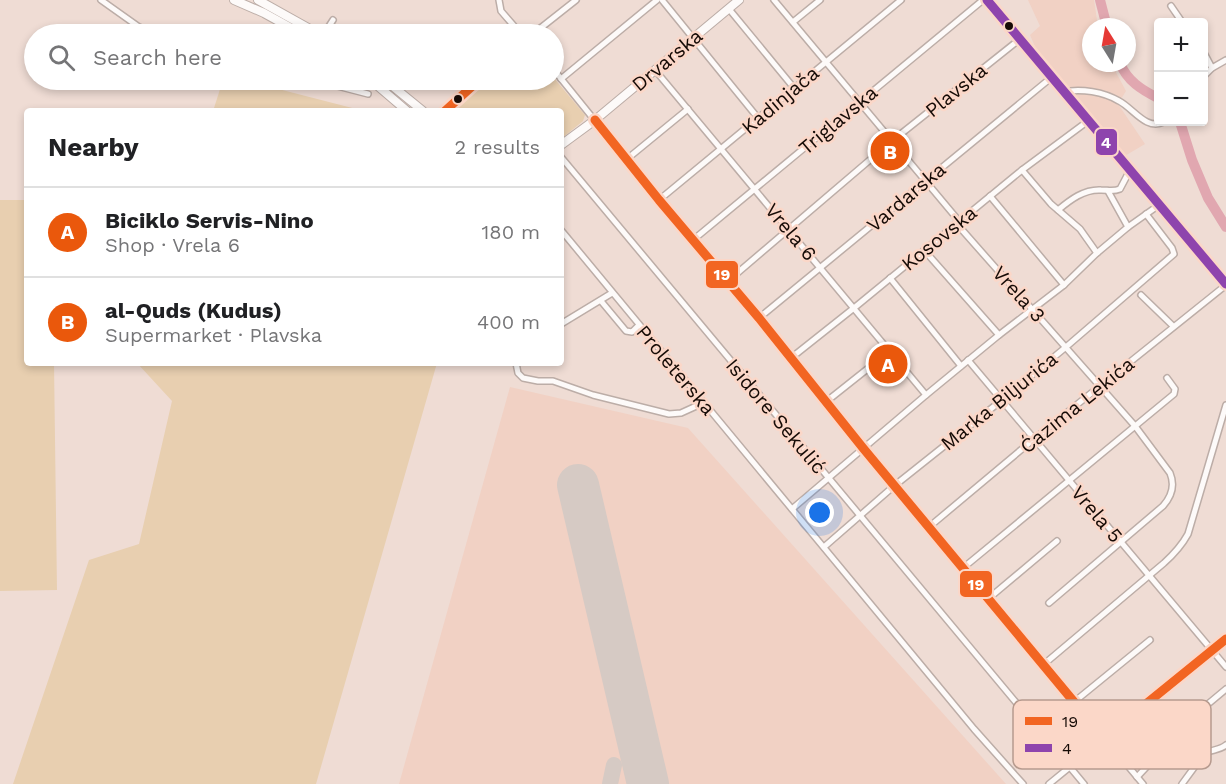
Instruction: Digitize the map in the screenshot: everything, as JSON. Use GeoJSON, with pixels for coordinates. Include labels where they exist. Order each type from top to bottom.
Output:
{"type":"FeatureCollection","features":[{"type":"Feature","properties":{"kind":"main road"},"geometry":{"type":"LineString","coordinates":[[234,0],[284,24]]}},
{"type":"Feature","properties":{"kind":"main road"},"geometry":{"type":"LineString","coordinates":[[258,0],[303,24]]}},
{"type":"Feature","properties":{"kind":"main road","name":"Drvarska"},"geometry":{"type":"LineString","coordinates":[[595,120],[739,0]]}},
{"type":"Feature","properties":{"kind":"main road"},"geometry":{"type":"LineString","coordinates":[[985,0],[1226,284]]}},
{"type":"Feature","properties":{"kind":"main road"},"geometry":{"type":"LineString","coordinates":[[381,90],[403,108]]}},
{"type":"Feature","properties":{"kind":"main road"},"geometry":{"type":"LineString","coordinates":[[397,90],[419,108]]}},
{"type":"Feature","properties":{"kind":"main road"},"geometry":{"type":"LineString","coordinates":[[564,144],[595,120]]}},
{"type":"Feature","properties":{"kind":"street"},"geometry":{"type":"LineString","coordinates":[[102,0],[135,24]]}},
{"type":"Feature","properties":{"kind":"street"},"geometry":{"type":"LineString","coordinates":[[499,0],[500,7],[512,24]]}},
{"type":"Feature","properties":{"kind":"street"},"geometry":{"type":"LineString","coordinates":[[546,24],[576,0]]}},
{"type":"Feature","properties":{"kind":"street"},"geometry":{"type":"LineString","coordinates":[[564,77],[657,0]]}},
{"type":"Feature","properties":{"kind":"street"},"geometry":{"type":"LineString","coordinates":[[662,0],[758,118]]}},
{"type":"Feature","properties":{"kind":"street","name":"Vrela 3"},"geometry":{"type":"LineString","coordinates":[[774,0],[1032,310],[1135,426],[1172,476],[1172,491],[1166,503],[1121,542]]}},
{"type":"Feature","properties":{"kind":"street"},"geometry":{"type":"LineString","coordinates":[[793,22],[820,0]]}},
{"type":"Feature","properties":{"kind":"street","name":"Kadinjača"},"geometry":{"type":"LineString","coordinates":[[659,200],[902,0]]}},
{"type":"Feature","properties":{"kind":"street","name":"Triglavska"},"geometry":{"type":"LineString","coordinates":[[693,240],[985,0]]}},
{"type":"Feature","properties":{"kind":"street"},"geometry":{"type":"LineString","coordinates":[[1171,6],[1179,18]]}},
{"type":"Feature","properties":{"kind":"street"},"geometry":{"type":"LineString","coordinates":[[729,9],[794,88]]}},
{"type":"Feature","properties":{"kind":"street"},"geometry":{"type":"LineString","coordinates":[[330,24],[333,20]]}},
{"type":"Feature","properties":{"kind":"street","name":"Plavska"},"geometry":{"type":"LineString","coordinates":[[728,281],[892,141],[1020,39]]}},
{"type":"Feature","properties":{"kind":"street"},"geometry":{"type":"LineString","coordinates":[[1208,72],[1226,60]]}},
{"type":"Feature","properties":{"kind":"street"},"geometry":{"type":"LineString","coordinates":[[1208,61],[1212,68]]}},
{"type":"Feature","properties":{"kind":"street","name":"Vrela 6"},"geometry":{"type":"LineString","coordinates":[[655,70],[926,395]]}},
{"type":"Feature","properties":{"kind":"street","name":"Vardarska"},"geometry":{"type":"LineString","coordinates":[[759,318],[1052,77]]}},
{"type":"Feature","properties":{"kind":"street"},"geometry":{"type":"LineString","coordinates":[[564,83],[1072,700]]}},
{"type":"Feature","properties":{"kind":"street"},"geometry":{"type":"LineString","coordinates":[[353,90],[368,94]]}},
{"type":"Feature","properties":{"kind":"street"},"geometry":{"type":"LineString","coordinates":[[1063,92],[1081,91],[1121,101],[1140,118],[1154,124]]}},
{"type":"Feature","properties":{"kind":"street"},"geometry":{"type":"LineString","coordinates":[[627,159],[688,109]]}},
{"type":"Feature","properties":{"kind":"street","name":"Kosovska"},"geometry":{"type":"LineString","coordinates":[[791,358],[1022,170],[1088,121]]}},
{"type":"Feature","properties":{"kind":"street","name":"Isidore Sekulić"},"geometry":{"type":"LineString","coordinates":[[564,161],[1013,700]]}},
{"type":"Feature","properties":{"kind":"street"},"geometry":{"type":"LineString","coordinates":[[1022,170],[1058,210],[1080,229],[1097,253]]}},
{"type":"Feature","properties":{"kind":"street"},"geometry":{"type":"LineString","coordinates":[[1058,210],[1079,195],[1095,190],[1116,191],[1120,189],[1130,170]]}},
{"type":"Feature","properties":{"kind":"street"},"geometry":{"type":"LineString","coordinates":[[1108,191],[1128,227]]}},
{"type":"Feature","properties":{"kind":"street"},"geometry":{"type":"LineString","coordinates":[[990,196],[1064,285]]}},
{"type":"Feature","properties":{"kind":"street"},"geometry":{"type":"LineString","coordinates":[[792,510],[961,366],[1064,285],[1128,227],[1159,205]]}},
{"type":"Feature","properties":{"kind":"street","name":"Marka Biljurića"},"geometry":{"type":"LineString","coordinates":[[824,547],[894,486],[1066,347],[1174,254],[1146,213]]}},
{"type":"Feature","properties":{"kind":"street","name":"Proleterska"},"geometry":{"type":"LineString","coordinates":[[564,234],[974,729],[1023,784]]}},
{"type":"Feature","properties":{"kind":"street"},"geometry":{"type":"LineString","coordinates":[[924,250],[999,335]]}},
{"type":"Feature","properties":{"kind":"street"},"geometry":{"type":"LineString","coordinates":[[890,278],[961,366]]}},
{"type":"Feature","properties":{"kind":"street","name":"Ćazima Lekića"},"geometry":{"type":"LineString","coordinates":[[929,527],[1226,284]]}},
{"type":"Feature","properties":{"kind":"street"},"geometry":{"type":"LineString","coordinates":[[564,322],[612,293]]}},
{"type":"Feature","properties":{"kind":"street"},"geometry":{"type":"LineString","coordinates":[[1141,295],[1173,326]]}},
{"type":"Feature","properties":{"kind":"street"},"geometry":{"type":"LineString","coordinates":[[601,301],[627,331],[632,332],[639,326]]}},
{"type":"Feature","properties":{"kind":"street"},"geometry":{"type":"LineString","coordinates":[[826,401],[890,351]]}},
{"type":"Feature","properties":{"kind":"street","name":"Vrela 5"},"geometry":{"type":"LineString","coordinates":[[969,360],[1226,667]]}},
{"type":"Feature","properties":{"kind":"street"},"geometry":{"type":"LineString","coordinates":[[517,366],[518,373],[523,378],[553,381],[593,395],[669,414],[681,413],[703,403]]}},
{"type":"Feature","properties":{"kind":"street"},"geometry":{"type":"LineString","coordinates":[[963,568],[1174,394],[1175,389],[1167,378]]}},
{"type":"Feature","properties":{"kind":"street"},"geometry":{"type":"LineString","coordinates":[[1043,665],[1174,555],[1188,534],[1226,405]]}},
{"type":"Feature","properties":{"kind":"street"},"geometry":{"type":"LineString","coordinates":[[988,599],[1057,541]]}},
{"type":"Feature","properties":{"kind":"street"},"geometry":{"type":"LineString","coordinates":[[1049,603],[1121,542]]}},
{"type":"Feature","properties":{"kind":"street"},"geometry":{"type":"LineString","coordinates":[[1151,700],[1226,639]]}},
{"type":"Feature","properties":{"kind":"street"},"geometry":{"type":"LineString","coordinates":[[1076,700],[1150,640]]}},
{"type":"Feature","properties":{"kind":"street"},"geometry":{"type":"LineString","coordinates":[[1211,702],[1226,689]]}},
{"type":"Feature","properties":{"kind":"street"},"geometry":{"type":"LineString","coordinates":[[1211,751],[1226,746]]}},
{"type":"Feature","properties":{"kind":"street"},"geometry":{"type":"LineString","coordinates":[[1049,784],[1067,769]]}},
{"type":"Feature","properties":{"kind":"street","name":"Isidore Sekulić"},"geometry":{"type":"LineString","coordinates":[[1071,769],[1084,784]]}},
{"type":"Feature","properties":{"kind":"street"},"geometry":{"type":"LineString","coordinates":[[1130,769],[1143,784]]}},
{"type":"Feature","properties":{"kind":"street"},"geometry":{"type":"LineString","coordinates":[[1137,777],[1144,769]]}},
{"type":"Feature","properties":{"kind":"street"},"geometry":{"type":"LineString","coordinates":[[1182,784],[1192,769]]}},
{"type":"Feature","properties":{"kind":"shaded area"},"geometry":{"type":"Polygon","coordinates":[[[1028,0],[1094,0],[1097,18],[1082,18],[1082,72],[1116,72],[1126,91],[1118,104],[1145,144],[1123,157],[1039,56],[1030,35],[1040,26],[1028,0]]]}},
{"type":"Feature","properties":{"kind":"shaded area"},"geometry":{"type":"Polygon","coordinates":[[[220,90],[282,90],[352,108],[214,108],[220,90]]]}},
{"type":"Feature","properties":{"kind":"shaded area"},"geometry":{"type":"Polygon","coordinates":[[[479,90],[564,90],[585,115],[583,121],[564,137],[564,108],[455,108],[479,90]]]}},
{"type":"Feature","properties":{"kind":"shaded area"},"geometry":{"type":"Polygon","coordinates":[[[0,200],[24,200],[24,366],[54,366],[57,590],[0,591],[0,200]]]}},
{"type":"Feature","properties":{"kind":"shaded area"},"geometry":{"type":"Polygon","coordinates":[[[140,366],[436,366],[316,784],[13,784],[89,560],[139,544],[172,401],[140,366]]]}},
{"type":"Feature","properties":{"kind":"shaded area"},"geometry":{"type":"Polygon","coordinates":[[[510,387],[688,428],[1006,784],[399,784],[510,387]]]}},
{"type":"Feature","properties":{"kind":"waterway"},"geometry":{"type":"LineString","coordinates":[[1100,0],[1105,18]]}},
{"type":"Feature","properties":{"kind":"waterway"},"geometry":{"type":"LineString","coordinates":[[1125,72],[1136,84],[1154,96]]}},
{"type":"Feature","properties":{"kind":"waterway"},"geometry":{"type":"LineString","coordinates":[[1181,126],[1208,198],[1226,227]]}},
{"type":"Feature","properties":{"kind":"taxiway"},"geometry":{"type":"LineString","coordinates":[[610,784],[614,765]]}},
{"type":"Feature","properties":{"kind":"runway"},"geometry":{"type":"LineString","coordinates":[[578,485],[648,784]]}},
{"type":"Feature","properties":{"kind":"transit line","name":"4"},"geometry":{"type":"LineString","coordinates":[[987,0],[1226,284]]}},
{"type":"Feature","properties":{"kind":"transit line","name":"19"},"geometry":{"type":"LineString","coordinates":[[448,108],[468,90]]}},
{"type":"Feature","properties":{"kind":"transit line","name":"19"},"geometry":{"type":"LineString","coordinates":[[595,120],[1072,700]]}},
{"type":"Feature","properties":{"kind":"transit line","name":"19"},"geometry":{"type":"LineString","coordinates":[[1151,700],[1226,639]]}},
{"type":"Feature","properties":{"kind":"place","name":"al-Quds (Kudus)"},"geometry":{"type":"Point","coordinates":[890,151]}},
{"type":"Feature","properties":{"kind":"place","name":"Biciklo Servis-Nino"},"geometry":{"type":"Point","coordinates":[888,364]}}]}
